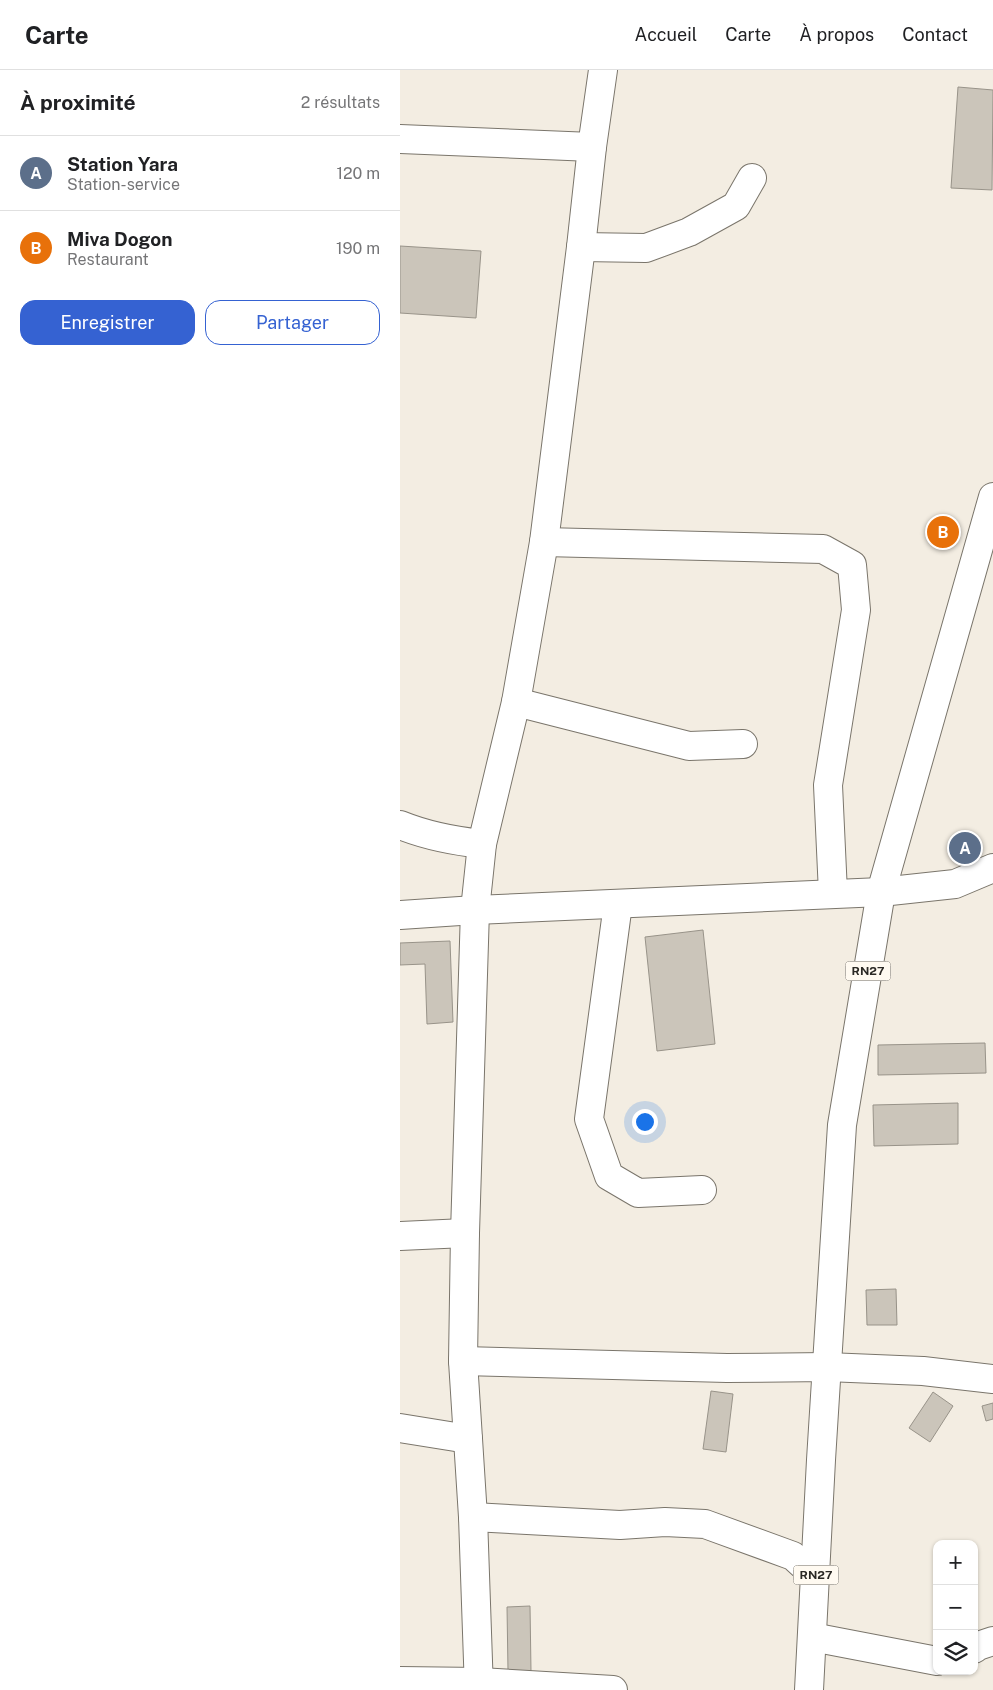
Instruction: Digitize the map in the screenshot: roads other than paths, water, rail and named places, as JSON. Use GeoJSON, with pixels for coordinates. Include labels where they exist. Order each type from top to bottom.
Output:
{"type":"FeatureCollection","features":[{"type":"Feature","properties":{"kind":"street"},"geometry":{"type":"LineString","coordinates":[[480,1686],[464,1361],[465,1233],[476,910],[482,844],[516,702],[544,542],[603,70]]}},
{"type":"Feature","properties":{"kind":"street"},"geometry":{"type":"LineString","coordinates":[[400,139],[592,147]]}},
{"type":"Feature","properties":{"kind":"street"},"geometry":{"type":"LineString","coordinates":[[581,247],[646,248],[689,232],[736,206],[752,178]]}},
{"type":"Feature","properties":{"kind":"street","name":"RN27"},"geometry":{"type":"LineString","coordinates":[[809,1690],[816,1577],[820,1460],[842,1125],[881,892],[993,497]]}},
{"type":"Feature","properties":{"kind":"street"},"geometry":{"type":"LineString","coordinates":[[544,542],[824,549],[852,565],[856,610],[828,785],[833,893]]}},
{"type":"Feature","properties":{"kind":"street"},"geometry":{"type":"LineString","coordinates":[[516,702],[688,746],[743,744]]}},
{"type":"Feature","properties":{"kind":"street"},"geometry":{"type":"LineString","coordinates":[[400,825],[452,840],[482,844]]}},
{"type":"Feature","properties":{"kind":"street"},"geometry":{"type":"LineString","coordinates":[[400,916],[476,910],[881,892],[956,884],[993,868]]}},
{"type":"Feature","properties":{"kind":"street"},"geometry":{"type":"LineString","coordinates":[[618,904],[589,1119],[609,1176],[638,1193],[702,1190]]}},
{"type":"Feature","properties":{"kind":"street"},"geometry":{"type":"LineString","coordinates":[[400,1236],[465,1233]]}},
{"type":"Feature","properties":{"kind":"street"},"geometry":{"type":"LineString","coordinates":[[464,1361],[727,1368],[827,1367],[923,1371],[993,1379]]}},
{"type":"Feature","properties":{"kind":"street"},"geometry":{"type":"LineString","coordinates":[[400,1428],[468,1439]]}},
{"type":"Feature","properties":{"kind":"street"},"geometry":{"type":"LineString","coordinates":[[473,1517],[620,1525],[665,1522],[704,1524],[793,1556],[816,1577]]}},
{"type":"Feature","properties":{"kind":"street"},"geometry":{"type":"LineString","coordinates":[[812,1637],[933,1660]]}},
{"type":"Feature","properties":{"kind":"street"},"geometry":{"type":"LineString","coordinates":[[978,1646],[993,1641]]}},
{"type":"Feature","properties":{"kind":"street"},"geometry":{"type":"LineString","coordinates":[[400,1681],[480,1686],[613,1690]]}},
{"type":"Feature","properties":{"kind":"place","name":"Miva Dogon"},"geometry":{"type":"Point","coordinates":[943,532]}},
{"type":"Feature","properties":{"kind":"place","name":"Station Yara"},"geometry":{"type":"Point","coordinates":[965,848]}}]}
